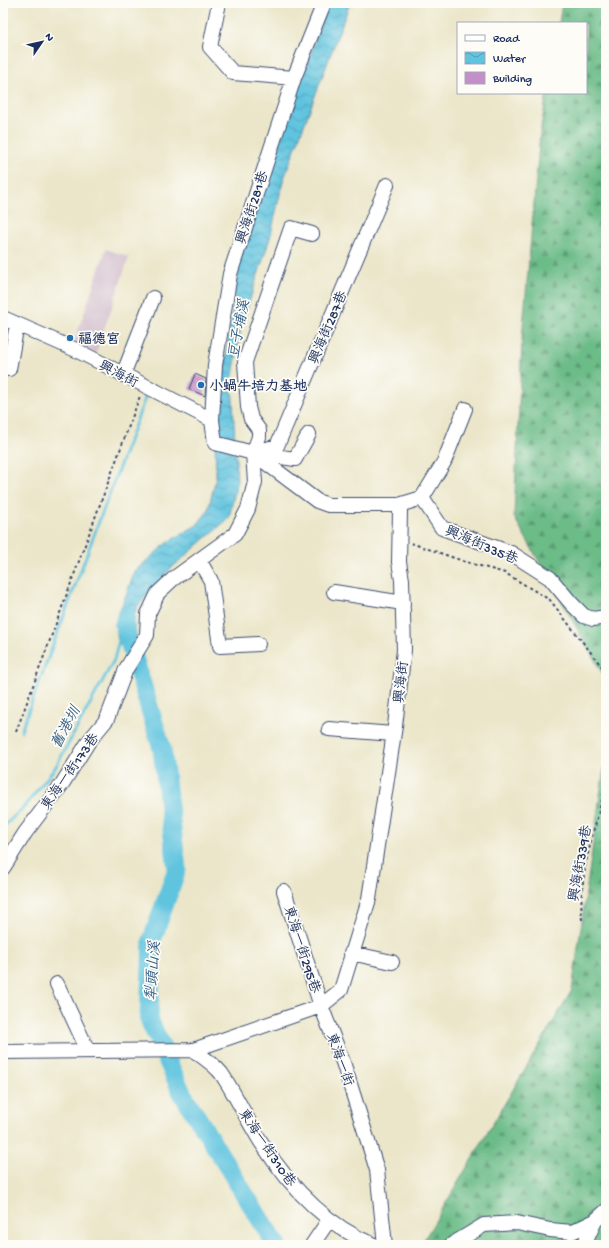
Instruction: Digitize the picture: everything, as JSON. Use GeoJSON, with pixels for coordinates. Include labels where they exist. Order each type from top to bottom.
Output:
{"type":"FeatureCollection","features":[{"type":"Feature","properties":{"kind":"street"},"geometry":{"type":"LineString","coordinates":[[219,3],[210,47],[233,73],[294,78]]}},
{"type":"Feature","properties":{"kind":"street","name":"興海街281巷"},"geometry":{"type":"LineString","coordinates":[[212,420],[215,365],[230,274],[294,78],[324,3]]}},
{"type":"Feature","properties":{"kind":"street","name":"興海街287巷"},"geometry":{"type":"LineString","coordinates":[[253,453],[277,446],[388,185]]}},
{"type":"Feature","properties":{"kind":"street"},"geometry":{"type":"LineString","coordinates":[[258,644],[220,646],[211,581],[199,560],[235,534],[248,509],[255,482],[253,453],[259,436],[259,430],[251,419],[248,407],[245,362],[291,228],[312,234]]}},
{"type":"Feature","properties":{"kind":"street"},"geometry":{"type":"LineString","coordinates":[[124,375],[153,298]]}},
{"type":"Feature","properties":{"kind":"street","name":"興海街"},"geometry":{"type":"LineString","coordinates":[[3,318],[76,350],[212,420]]}},
{"type":"Feature","properties":{"kind":"street"},"geometry":{"type":"LineString","coordinates":[[9,369],[17,324]]}},
{"type":"Feature","properties":{"kind":"street"},"geometry":{"type":"LineString","coordinates":[[253,453],[318,501],[328,505],[399,505],[422,498],[444,462],[465,409]]}},
{"type":"Feature","properties":{"kind":"street"},"geometry":{"type":"LineString","coordinates":[[212,420],[215,443],[253,453],[295,459],[309,434]]}},
{"type":"Feature","properties":{"kind":"street","name":"興海街335巷"},"geometry":{"type":"LineString","coordinates":[[422,498],[442,528],[511,553],[550,578],[584,616],[593,620],[606,617]]}},
{"type":"Feature","properties":{"kind":"street","name":"興海街"},"geometry":{"type":"LineString","coordinates":[[322,1006],[341,990],[368,899],[404,650],[399,505]]}},
{"type":"Feature","properties":{"kind":"street","name":"東海一街173巷"},"geometry":{"type":"LineString","coordinates":[[3,868],[24,833],[62,784],[89,742],[107,719],[126,670],[147,635],[148,614],[158,593],[173,579],[199,560]]}},
{"type":"Feature","properties":{"kind":"street"},"geometry":{"type":"LineString","coordinates":[[334,592],[403,603]]}},
{"type":"Feature","properties":{"kind":"street"},"geometry":{"type":"LineString","coordinates":[[329,729],[393,734]]}},
{"type":"Feature","properties":{"kind":"street","name":"東海一街295巷"},"geometry":{"type":"LineString","coordinates":[[284,891],[322,1006]]}},
{"type":"Feature","properties":{"kind":"street"},"geometry":{"type":"LineString","coordinates":[[351,953],[392,962]]}},
{"type":"Feature","properties":{"kind":"street"},"geometry":{"type":"LineString","coordinates":[[57,984],[88,1051]]}},
{"type":"Feature","properties":{"kind":"street"},"geometry":{"type":"LineString","coordinates":[[3,1052],[193,1050],[322,1006]]}},
{"type":"Feature","properties":{"kind":"street","name":"東海一街"},"geometry":{"type":"LineString","coordinates":[[322,1006],[343,1062],[377,1170],[385,1245]]}},
{"type":"Feature","properties":{"kind":"street","name":"東海一街310巷"},"geometry":{"type":"LineString","coordinates":[[193,1050],[209,1061],[221,1072],[262,1143],[294,1186],[329,1220],[362,1240],[374,1245]]}},
{"type":"Feature","properties":{"kind":"street"},"geometry":{"type":"LineString","coordinates":[[451,1245],[484,1225],[517,1223],[550,1230],[572,1232],[595,1221],[606,1211]]}},
{"type":"Feature","properties":{"kind":"street"},"geometry":{"type":"LineString","coordinates":[[312,1245],[329,1220]]}},
{"type":"Feature","properties":{"kind":"street"},"geometry":{"type":"LineString","coordinates":[[584,1245],[595,1221]]}},
{"type":"Feature","properties":{"kind":"path"},"geometry":{"type":"LineString","coordinates":[[16,732],[144,386]]}},
{"type":"Feature","properties":{"kind":"path"},"geometry":{"type":"LineString","coordinates":[[400,539],[466,562],[505,573],[550,600],[606,672]]}},
{"type":"Feature","properties":{"kind":"path","name":"興海街339巷"},"geometry":{"type":"LineString","coordinates":[[582,920],[581,904],[588,855],[606,785]]}},
{"type":"Feature","properties":{"kind":"shaded area"},"geometry":{"type":"Polygon","coordinates":[[[106,249],[129,257],[96,353],[73,345],[106,249]]]}},
{"type":"Feature","properties":{"kind":"green space"},"geometry":{"type":"Polygon","coordinates":[[[562,3],[606,3],[606,680],[514,517],[522,339],[540,134],[547,94],[587,94],[587,22],[559,22],[562,3]]]}},
{"type":"Feature","properties":{"kind":"green space"},"geometry":{"type":"Polygon","coordinates":[[[606,754],[606,1245],[421,1245],[572,990],[606,754]]]}},
{"type":"Feature","properties":{"kind":"water","name":"豆子埔溪"},"geometry":{"type":"Polygon","coordinates":[[[328,3],[350,3],[283,181],[270,238],[241,327],[232,382],[237,482],[229,518],[168,571],[137,607],[132,619],[136,632],[127,645],[119,645],[115,624],[135,571],[168,542],[197,525],[208,511],[216,477],[215,437],[239,262],[328,3]]]}},
{"type":"Feature","properties":{"kind":"building","name":"小蝸牛培力基地"},"geometry":{"type":"Polygon","coordinates":[[[195,374],[206,379],[205,396],[189,389],[195,374]]]}},
{"type":"Feature","properties":{"kind":"waterway"},"geometry":{"type":"LineString","coordinates":[[21,731],[145,398]]}},
{"type":"Feature","properties":{"kind":"waterway","name":"犁頭山溪"},"geometry":{"type":"LineString","coordinates":[[126,617],[124,625],[162,749],[177,869],[152,940],[149,1019],[182,1093],[273,1240],[278,1245]]}},
{"type":"Feature","properties":{"kind":"waterway","name":"舊港圳"},"geometry":{"type":"LineString","coordinates":[[3,827],[25,806],[55,768],[114,660],[119,640]]}},
{"type":"Feature","properties":{"kind":"place","name":"福德宮"},"geometry":{"type":"Point","coordinates":[70,338]}},
{"type":"Feature","properties":{"kind":"place","name":"小蝸牛培力基地"},"geometry":{"type":"Point","coordinates":[201,385]}}]}
